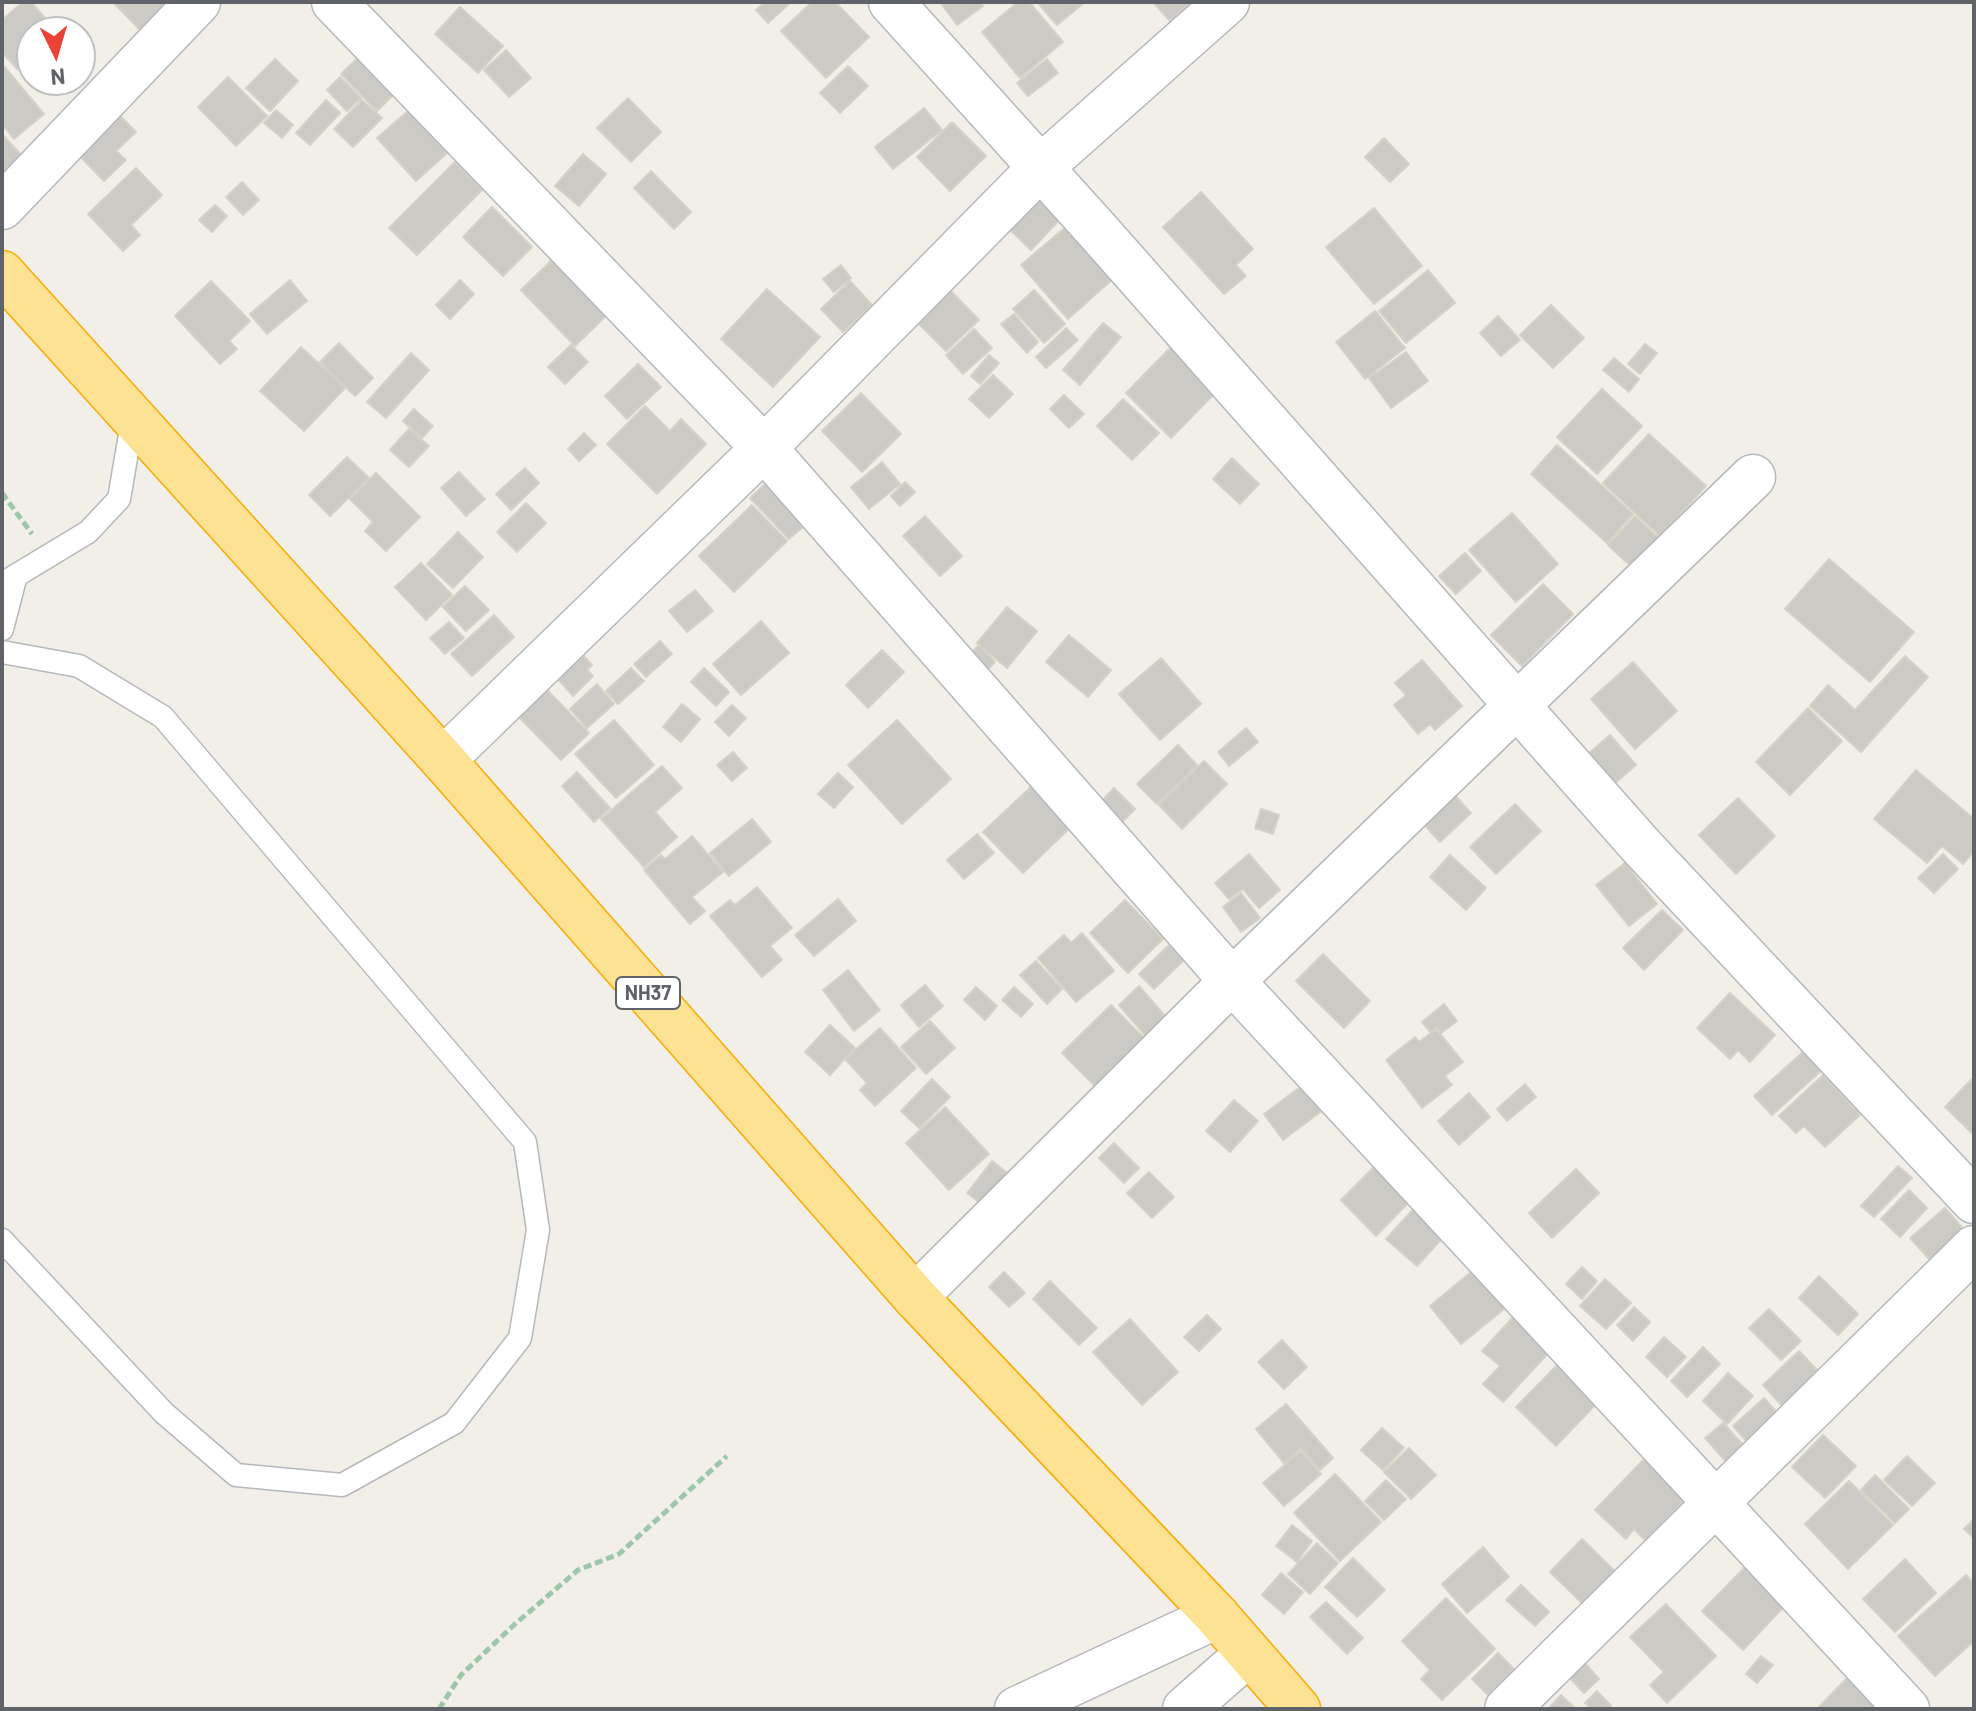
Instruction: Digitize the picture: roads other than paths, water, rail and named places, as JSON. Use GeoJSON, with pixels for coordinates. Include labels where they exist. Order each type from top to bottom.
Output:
{"type":"FeatureCollection","features":[{"type":"Feature","properties":{"kind":"highway","name":"NH37"},"geometry":{"type":"LineString","coordinates":[[2,273],[443,760],[915,1297],[1217,1616],[1298,1709]]}},
{"type":"Feature","properties":{"kind":"street"},"geometry":{"type":"LineString","coordinates":[[2,207],[198,2]]}},
{"type":"Feature","properties":{"kind":"street"},"geometry":{"type":"LineString","coordinates":[[334,2],[764,448],[1232,981],[1907,1709]]}},
{"type":"Feature","properties":{"kind":"street"},"geometry":{"type":"LineString","coordinates":[[891,2],[1642,847],[1974,1201]]}},
{"type":"Feature","properties":{"kind":"street"},"geometry":{"type":"LineString","coordinates":[[443,760],[764,448],[1040,168],[1227,2]]}},
{"type":"Feature","properties":{"kind":"street"},"geometry":{"type":"LineString","coordinates":[[915,1297],[1232,981],[1753,477]]}},
{"type":"Feature","properties":{"kind":"street"},"geometry":{"type":"LineString","coordinates":[[1507,1709],[1974,1248]]}},
{"type":"Feature","properties":{"kind":"street"},"geometry":{"type":"LineString","coordinates":[[1017,1709],[1217,1616]]}},
{"type":"Feature","properties":{"kind":"street"},"geometry":{"type":"LineString","coordinates":[[1185,1709],[1249,1653]]}},
{"type":"Feature","properties":{"kind":"lane"},"geometry":{"type":"LineString","coordinates":[[2,629],[8,582],[88,532],[119,499],[133,417]]}},
{"type":"Feature","properties":{"kind":"lane"},"geometry":{"type":"LineString","coordinates":[[2,652],[79,666],[163,717],[525,1142],[538,1230],[520,1338],[454,1423],[342,1485],[236,1475],[164,1413],[2,1240]]}}]}
